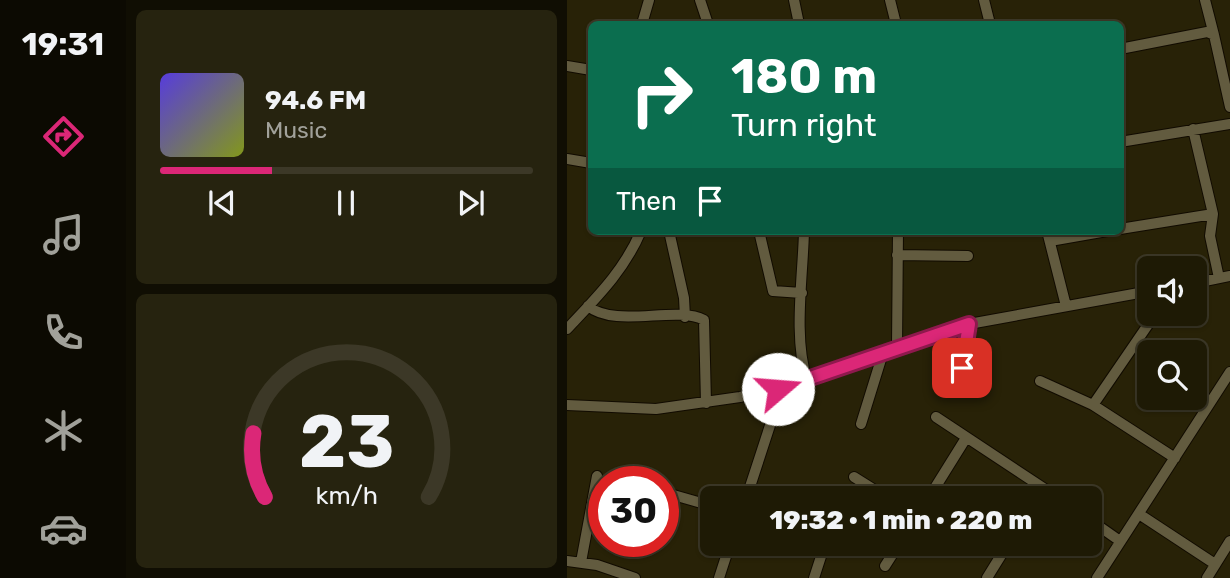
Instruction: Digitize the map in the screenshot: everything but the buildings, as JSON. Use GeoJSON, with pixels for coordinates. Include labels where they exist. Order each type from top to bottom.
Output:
{"type":"FeatureCollection","features":[{"type":"Feature","properties":{"kind":"street"},"geometry":{"type":"LineString","coordinates":[[643,21],[649,0]]}},
{"type":"Feature","properties":{"kind":"street"},"geometry":{"type":"LineString","coordinates":[[700,0],[707,21]]}},
{"type":"Feature","properties":{"kind":"street"},"geometry":{"type":"LineString","coordinates":[[794,0],[798,21]]}},
{"type":"Feature","properties":{"kind":"street"},"geometry":{"type":"LineString","coordinates":[[890,0],[896,21]]}},
{"type":"Feature","properties":{"kind":"street"},"geometry":{"type":"LineString","coordinates":[[983,0],[989,21]]}},
{"type":"Feature","properties":{"kind":"street"},"geometry":{"type":"LineString","coordinates":[[1205,0],[1230,107]]}},
{"type":"Feature","properties":{"kind":"street"},"geometry":{"type":"LineString","coordinates":[[1124,49],[1207,32],[1214,35]]}},
{"type":"Feature","properties":{"kind":"street"},"geometry":{"type":"LineString","coordinates":[[567,66],[588,70]]}},
{"type":"Feature","properties":{"kind":"street"},"geometry":{"type":"LineString","coordinates":[[1124,141],[1230,124]]}},
{"type":"Feature","properties":{"kind":"street"},"geometry":{"type":"LineString","coordinates":[[1193,129],[1213,214],[1210,236],[1225,277],[1207,281]]}},
{"type":"Feature","properties":{"kind":"street"},"geometry":{"type":"LineString","coordinates":[[567,159],[588,162]]}},
{"type":"Feature","properties":{"kind":"street"},"geometry":{"type":"LineString","coordinates":[[1124,228],[1213,214]]}},
{"type":"Feature","properties":{"kind":"street"},"geometry":{"type":"LineString","coordinates":[[567,329],[608,286],[631,254],[639,235]]}},
{"type":"Feature","properties":{"kind":"street"},"geometry":{"type":"LineString","coordinates":[[670,235],[684,298],[685,317]]}},
{"type":"Feature","properties":{"kind":"street"},"geometry":{"type":"LineString","coordinates":[[759,235],[773,291],[802,293]]}},
{"type":"Feature","properties":{"kind":"street"},"geometry":{"type":"LineString","coordinates":[[804,235],[800,360],[807,380]]}},
{"type":"Feature","properties":{"kind":"street"},"geometry":{"type":"LineString","coordinates":[[897,347],[898,235]]}},
{"type":"Feature","properties":{"kind":"street"},"geometry":{"type":"LineString","coordinates":[[1048,236],[1066,306]]}},
{"type":"Feature","properties":{"kind":"street"},"geometry":{"type":"LineString","coordinates":[[897,255],[968,256]]}},
{"type":"Feature","properties":{"kind":"street"},"geometry":{"type":"LineString","coordinates":[[567,405],[656,408],[706,403],[778,389],[969,324],[1137,293]]}},
{"type":"Feature","properties":{"kind":"street"},"geometry":{"type":"LineString","coordinates":[[588,306],[596,313],[617,316],[685,317],[704,320],[706,403]]}},
{"type":"Feature","properties":{"kind":"street"},"geometry":{"type":"LineString","coordinates":[[958,390],[969,324]]}},
{"type":"Feature","properties":{"kind":"street"},"geometry":{"type":"LineString","coordinates":[[1093,405],[1147,326]]}},
{"type":"Feature","properties":{"kind":"street"},"geometry":{"type":"LineString","coordinates":[[861,424],[883,353]]}},
{"type":"Feature","properties":{"kind":"street"},"geometry":{"type":"LineString","coordinates":[[1097,578],[1230,372]]}},
{"type":"Feature","properties":{"kind":"street"},"geometry":{"type":"LineString","coordinates":[[1040,381],[1093,405],[1175,458]]}},
{"type":"Feature","properties":{"kind":"street"},"geometry":{"type":"LineString","coordinates":[[750,486],[776,407],[778,389]]}},
{"type":"Feature","properties":{"kind":"street"},"geometry":{"type":"LineString","coordinates":[[936,417],[1033,486]]}},
{"type":"Feature","properties":{"kind":"street"},"geometry":{"type":"LineString","coordinates":[[936,486],[966,438]]}},
{"type":"Feature","properties":{"kind":"street"},"geometry":{"type":"LineString","coordinates":[[854,477],[868,486]]}},
{"type":"Feature","properties":{"kind":"street"},"geometry":{"type":"LineString","coordinates":[[679,497],[700,503]]}},
{"type":"Feature","properties":{"kind":"street"},"geometry":{"type":"LineString","coordinates":[[1139,514],[1215,564]]}},
{"type":"Feature","properties":{"kind":"street"},"geometry":{"type":"LineString","coordinates":[[581,562],[588,524]]}},
{"type":"Feature","properties":{"kind":"street"},"geometry":{"type":"LineString","coordinates":[[1102,528],[1121,541]]}},
{"type":"Feature","properties":{"kind":"street"},"geometry":{"type":"LineString","coordinates":[[1207,578],[1230,541]]}},
{"type":"Feature","properties":{"kind":"street"},"geometry":{"type":"LineString","coordinates":[[719,578],[726,556]]}},
{"type":"Feature","properties":{"kind":"street"},"geometry":{"type":"LineString","coordinates":[[814,578],[821,556]]}},
{"type":"Feature","properties":{"kind":"street"},"geometry":{"type":"LineString","coordinates":[[885,566],[891,556]]}},
{"type":"Feature","properties":{"kind":"street"},"geometry":{"type":"LineString","coordinates":[[987,578],[1001,556]]}},
{"type":"Feature","properties":{"kind":"street"},"geometry":{"type":"LineString","coordinates":[[567,561],[581,562],[635,578]]}},
{"type":"Feature","properties":{"kind":"route"},"geometry":{"type":"LineString","coordinates":[[778,389],[969,324],[962,368]]}}]}
